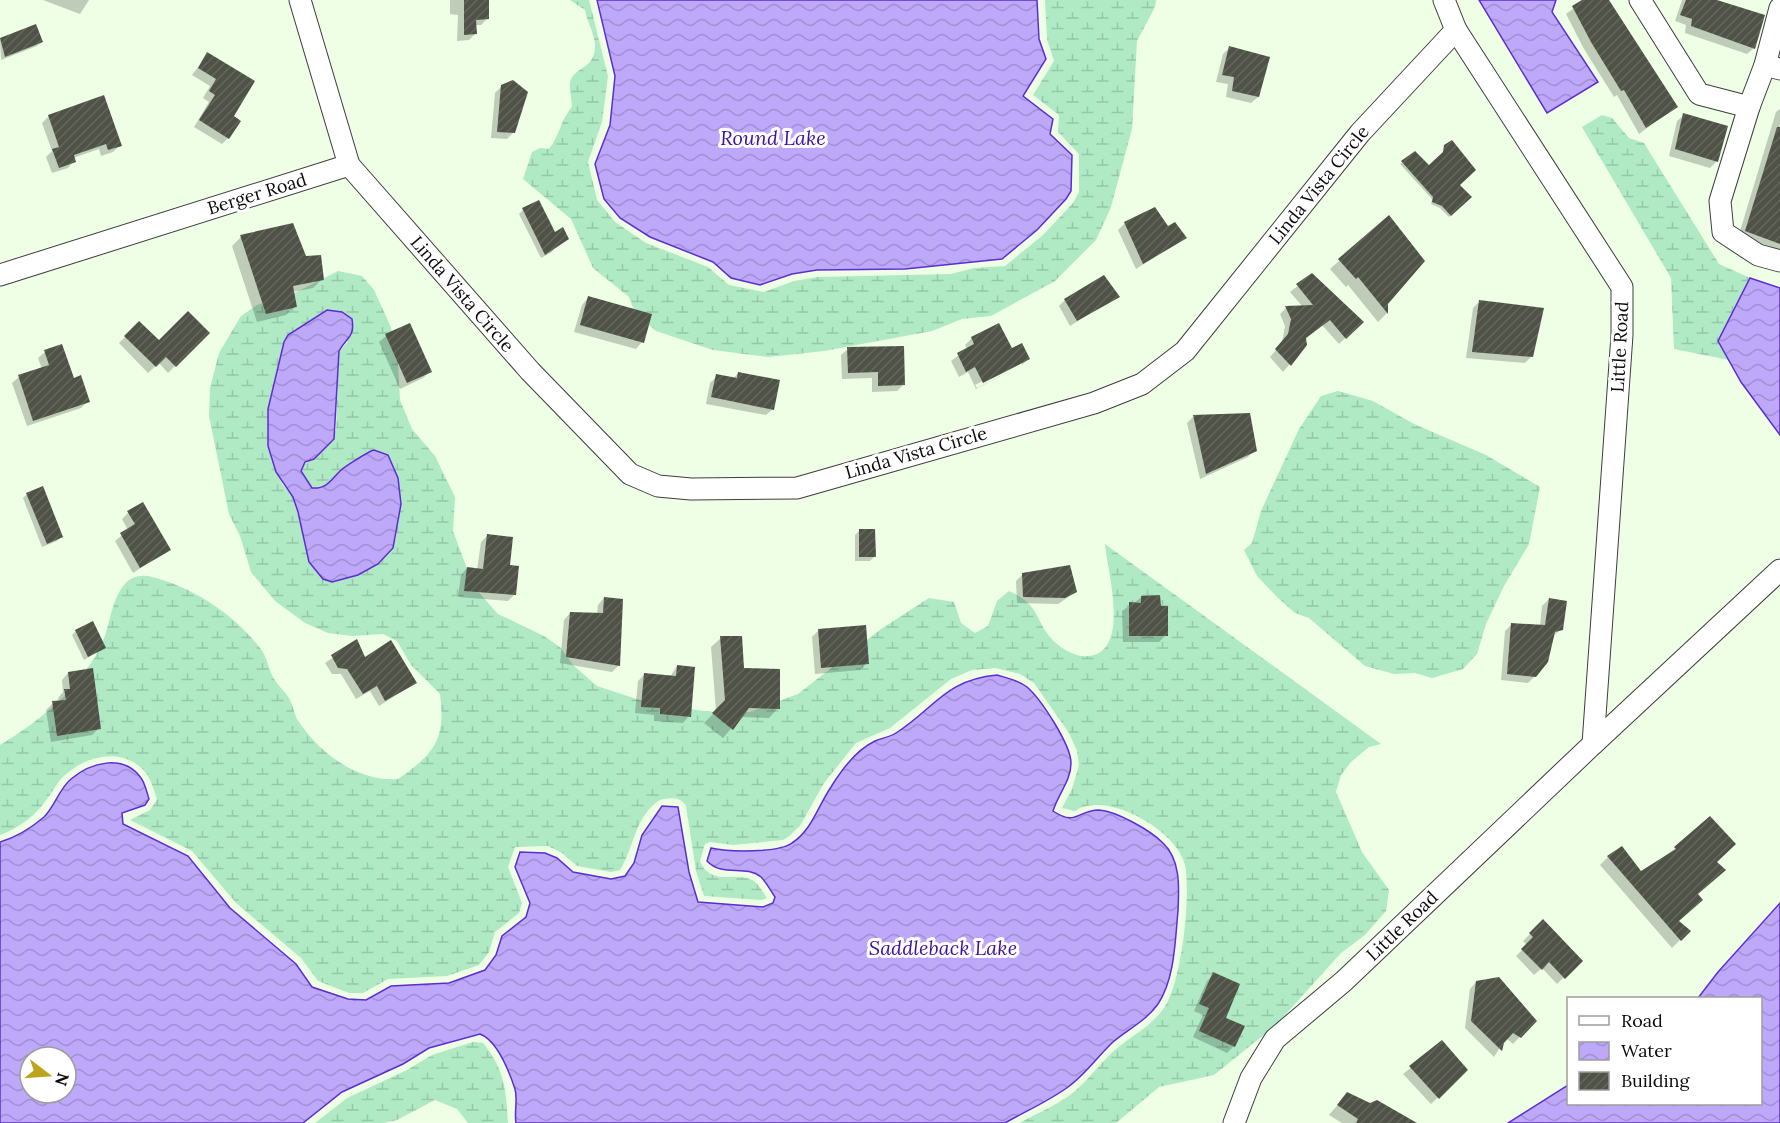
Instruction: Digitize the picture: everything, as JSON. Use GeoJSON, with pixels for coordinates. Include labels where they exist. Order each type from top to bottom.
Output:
{"type":"FeatureCollection","features":[{"type":"Feature","properties":{"kind":"street"},"geometry":{"type":"LineString","coordinates":[[300,0],[349,165]]}},
{"type":"Feature","properties":{"kind":"street","name":"Little Road"},"geometry":{"type":"LineString","coordinates":[[1444,0],[1456,30],[1622,287],[1622,335],[1593,744]]}},
{"type":"Feature","properties":{"kind":"street"},"geometry":{"type":"LineString","coordinates":[[1640,0],[1699,93],[1749,107]]}},
{"type":"Feature","properties":{"kind":"street"},"geometry":{"type":"LineString","coordinates":[[1780,8],[1773,67],[1749,107],[1720,201],[1723,232],[1758,255],[1780,261]]}},
{"type":"Feature","properties":{"kind":"street","name":"Linda Vista Circle"},"geometry":{"type":"LineString","coordinates":[[349,165],[530,371],[630,474],[658,486],[691,489],[797,488],[1094,403],[1142,384],[1185,351],[1360,133],[1456,30]]}},
{"type":"Feature","properties":{"kind":"street","name":"Berger Road"},"geometry":{"type":"LineString","coordinates":[[0,275],[349,165]]}},
{"type":"Feature","properties":{"kind":"street","name":"Little Road"},"geometry":{"type":"LineString","coordinates":[[1234,1123],[1251,1078],[1275,1039],[1344,981],[1780,570]]}},
{"type":"Feature","properties":{"kind":"green space"},"geometry":{"type":"Polygon","coordinates":[[[570,0],[589,0],[608,76],[602,122],[588,162],[597,200],[615,222],[646,243],[708,267],[729,285],[764,292],[794,281],[818,277],[951,274],[974,268],[1005,266],[1043,235],[1073,203],[1079,192],[1079,154],[1058,132],[1059,115],[1033,95],[1054,61],[1047,39],[1045,0],[1156,0],[1155,7],[1137,41],[1132,129],[1111,207],[1096,240],[1055,281],[991,316],[962,319],[932,331],[824,351],[769,357],[713,350],[656,331],[635,313],[629,297],[593,268],[571,219],[523,179],[532,152],[540,148],[549,149],[553,144],[572,107],[571,79],[589,63],[594,53],[594,37],[585,10],[570,0]]]}},
{"type":"Feature","properties":{"kind":"green space"},"geometry":{"type":"Polygon","coordinates":[[[1602,115],[1612,118],[1629,138],[1644,143],[1719,264],[1750,278],[1718,341],[1729,360],[1674,349],[1671,278],[1582,127],[1602,115]]]}},
{"type":"Feature","properties":{"kind":"green space"},"geometry":{"type":"Polygon","coordinates":[[[338,271],[362,276],[374,290],[390,325],[397,349],[400,400],[412,429],[435,456],[455,497],[453,531],[474,587],[498,614],[544,636],[560,647],[573,665],[597,686],[655,705],[722,713],[750,712],[798,694],[881,629],[929,598],[954,602],[961,623],[975,633],[988,626],[997,601],[1009,591],[1027,602],[1059,646],[1077,655],[1090,656],[1102,651],[1110,640],[1113,625],[1114,607],[1105,544],[1381,744],[1369,747],[1351,762],[1341,775],[1336,792],[1362,852],[1389,890],[1386,911],[1365,935],[1341,953],[1276,1025],[1214,1075],[1159,1087],[1116,1123],[1020,1123],[1069,1096],[1114,1051],[1149,1024],[1164,1008],[1176,979],[1184,938],[1187,879],[1180,852],[1155,827],[1139,817],[1122,809],[1104,805],[1088,806],[1075,811],[1062,808],[1072,789],[1079,765],[1077,751],[1069,733],[1034,683],[1020,674],[995,668],[972,670],[951,679],[890,728],[856,743],[824,783],[800,826],[783,840],[733,845],[710,842],[705,844],[700,861],[705,869],[719,877],[749,879],[757,884],[767,898],[761,900],[704,896],[696,871],[686,806],[678,799],[660,800],[645,814],[620,870],[611,872],[577,866],[562,853],[548,846],[515,847],[508,867],[522,903],[519,913],[495,932],[489,952],[479,965],[447,976],[388,979],[363,993],[349,993],[318,981],[301,958],[236,903],[192,851],[130,820],[150,810],[157,799],[146,773],[127,759],[105,756],[83,763],[60,780],[34,814],[22,824],[0,835],[0,745],[43,715],[80,678],[100,648],[119,592],[127,582],[137,577],[152,577],[183,588],[212,604],[238,624],[262,651],[273,677],[289,698],[297,719],[316,743],[340,763],[368,776],[398,779],[421,762],[435,744],[441,723],[440,694],[411,665],[397,641],[383,634],[352,636],[328,633],[305,623],[275,601],[251,572],[240,536],[229,514],[209,416],[210,388],[219,353],[241,316],[257,305],[295,293],[338,271]],[[326,310],[288,335],[284,342],[268,409],[268,446],[282,484],[293,497],[302,530],[332,582],[358,575],[396,539],[397,518],[401,504],[388,455],[368,452],[360,460],[341,470],[329,485],[312,488],[301,471],[301,466],[314,459],[336,430],[339,351],[348,342],[326,310]]]}},
{"type":"Feature","properties":{"kind":"green space"},"geometry":{"type":"Polygon","coordinates":[[[1338,391],[1373,401],[1414,424],[1486,455],[1540,487],[1529,544],[1504,586],[1486,624],[1477,654],[1463,669],[1432,678],[1415,673],[1394,674],[1365,666],[1309,618],[1295,613],[1278,598],[1257,576],[1244,550],[1252,543],[1261,511],[1299,429],[1321,396],[1338,391]]]}},
{"type":"Feature","properties":{"kind":"green space"},"geometry":{"type":"Polygon","coordinates":[[[473,1042],[483,1043],[500,1071],[505,1090],[508,1123],[468,1123],[457,1109],[435,1100],[397,1120],[383,1123],[315,1123],[347,1098],[407,1070],[432,1055],[473,1042]]]}},
{"type":"Feature","properties":{"kind":"water","name":"Round Lake"},"geometry":{"type":"Polygon","coordinates":[[[597,0],[1037,0],[1039,39],[1046,59],[1023,96],[1053,119],[1050,134],[1072,155],[1071,191],[1037,230],[1002,259],[905,269],[817,270],[792,274],[760,285],[731,278],[713,262],[650,237],[620,218],[604,199],[595,164],[610,125],[615,76],[597,0]]]}},
{"type":"Feature","properties":{"kind":"water"},"geometry":{"type":"Polygon","coordinates":[[[1479,0],[1556,0],[1552,12],[1598,82],[1547,113],[1479,0]]]}},
{"type":"Feature","properties":{"kind":"water"},"geometry":{"type":"Polygon","coordinates":[[[1750,278],[1780,288],[1780,435],[1741,382],[1718,341],[1750,278]]]}},
{"type":"Feature","properties":{"kind":"water"},"geometry":{"type":"Polygon","coordinates":[[[327,310],[342,312],[352,319],[352,330],[339,351],[334,439],[314,459],[305,462],[301,471],[312,488],[321,487],[346,466],[374,450],[388,455],[398,478],[401,504],[393,548],[378,564],[358,575],[332,582],[323,579],[309,562],[293,497],[276,472],[268,446],[268,409],[284,342],[288,335],[327,310]]]}},
{"type":"Feature","properties":{"kind":"water","name":"Saddleback Lake"},"geometry":{"type":"Polygon","coordinates":[[[997,675],[1027,687],[1040,701],[1061,734],[1070,755],[1071,763],[1067,782],[1053,811],[1067,818],[1099,810],[1123,817],[1142,827],[1163,843],[1173,858],[1178,875],[1178,911],[1173,959],[1168,983],[1158,1004],[1142,1020],[1113,1042],[1074,1082],[1053,1097],[1005,1123],[516,1123],[516,1093],[510,1074],[492,1043],[480,1034],[429,1048],[403,1064],[342,1092],[303,1123],[0,1123],[0,842],[23,832],[44,817],[67,783],[87,769],[106,763],[116,763],[134,770],[145,785],[149,799],[145,805],[122,813],[123,824],[188,856],[230,908],[296,964],[312,987],[348,999],[366,1000],[391,986],[449,983],[485,970],[496,955],[502,936],[526,917],[530,903],[515,867],[520,852],[545,853],[557,858],[573,872],[611,879],[625,876],[634,863],[642,835],[662,806],[678,807],[689,872],[698,902],[763,907],[773,903],[775,897],[767,884],[755,873],[720,869],[707,861],[711,848],[741,851],[765,850],[792,843],[810,825],[835,780],[856,755],[875,741],[896,733],[942,696],[965,683],[997,675]]]}},
{"type":"Feature","properties":{"kind":"water"},"geometry":{"type":"Polygon","coordinates":[[[1780,903],[1780,1123],[1508,1123],[1567,1086],[1567,1105],[1762,1105],[1762,997],[1699,997],[1780,903]]]}},
{"type":"Feature","properties":{"kind":"building"},"geometry":{"type":"Polygon","coordinates":[[[464,0],[489,0],[489,19],[476,20],[477,34],[464,35],[464,0]]]}},
{"type":"Feature","properties":{"kind":"building"},"geometry":{"type":"Polygon","coordinates":[[[1582,0],[1609,0],[1678,107],[1646,128],[1624,90],[1621,91],[1591,42],[1572,6],[1582,0]]]}},
{"type":"Feature","properties":{"kind":"building"},"geometry":{"type":"Polygon","coordinates":[[[1686,0],[1717,0],[1765,15],[1755,49],[1691,26],[1692,19],[1680,15],[1686,0]]]}},
{"type":"Feature","properties":{"kind":"building"},"geometry":{"type":"Polygon","coordinates":[[[36,24],[43,42],[5,57],[0,38],[36,24]]]}},
{"type":"Feature","properties":{"kind":"building"},"geometry":{"type":"Polygon","coordinates":[[[1229,46],[1270,57],[1259,97],[1232,91],[1234,77],[1222,75],[1229,46]]]}},
{"type":"Feature","properties":{"kind":"building"},"geometry":{"type":"Polygon","coordinates":[[[207,52],[255,81],[234,116],[241,121],[229,139],[199,120],[215,95],[209,91],[216,79],[198,68],[207,52]]]}},
{"type":"Feature","properties":{"kind":"building"},"geometry":{"type":"Polygon","coordinates":[[[513,80],[528,92],[515,133],[497,132],[501,85],[513,80]]]}},
{"type":"Feature","properties":{"kind":"building"},"geometry":{"type":"Polygon","coordinates":[[[104,95],[122,146],[108,150],[106,144],[74,155],[76,162],[59,168],[52,149],[59,147],[48,115],[104,95]]]}},
{"type":"Feature","properties":{"kind":"building"},"geometry":{"type":"Polygon","coordinates":[[[1683,113],[1728,126],[1718,162],[1675,149],[1683,113]]]}},
{"type":"Feature","properties":{"kind":"building"},"geometry":{"type":"Polygon","coordinates":[[[1777,127],[1780,127],[1780,244],[1745,231],[1777,127]]]}},
{"type":"Feature","properties":{"kind":"building"},"geometry":{"type":"Polygon","coordinates":[[[1452,140],[1476,170],[1460,185],[1472,197],[1451,216],[1442,206],[1432,202],[1433,197],[1401,161],[1415,151],[1429,165],[1443,152],[1444,145],[1452,140]]]}},
{"type":"Feature","properties":{"kind":"building"},"geometry":{"type":"Polygon","coordinates":[[[539,200],[555,232],[563,227],[569,239],[545,255],[522,208],[539,200]]]}},
{"type":"Feature","properties":{"kind":"building"},"geometry":{"type":"Polygon","coordinates":[[[1155,207],[1168,226],[1175,222],[1187,238],[1143,264],[1124,222],[1155,207]]]}},
{"type":"Feature","properties":{"kind":"building"},"geometry":{"type":"Polygon","coordinates":[[[1389,215],[1425,261],[1388,304],[1388,314],[1358,277],[1356,279],[1338,259],[1389,215]]]}},
{"type":"Feature","properties":{"kind":"building"},"geometry":{"type":"Polygon","coordinates":[[[293,223],[306,256],[321,255],[324,280],[293,286],[297,307],[266,314],[240,235],[293,223]]]}},
{"type":"Feature","properties":{"kind":"building"},"geometry":{"type":"Polygon","coordinates":[[[1312,273],[1364,322],[1346,339],[1330,320],[1306,338],[1307,345],[1291,366],[1275,349],[1288,334],[1291,319],[1285,306],[1313,305],[1296,284],[1312,273]]]}},
{"type":"Feature","properties":{"kind":"building"},"geometry":{"type":"Polygon","coordinates":[[[1104,275],[1120,297],[1077,321],[1064,299],[1104,275]]]}},
{"type":"Feature","properties":{"kind":"building"},"geometry":{"type":"Polygon","coordinates":[[[588,296],[652,314],[644,343],[580,325],[588,296]]]}},
{"type":"Feature","properties":{"kind":"building"},"geometry":{"type":"Polygon","coordinates":[[[1479,300],[1544,308],[1533,357],[1472,352],[1479,300]]]}},
{"type":"Feature","properties":{"kind":"building"},"geometry":{"type":"Polygon","coordinates":[[[188,311],[210,333],[176,367],[166,357],[156,367],[124,336],[139,321],[159,340],[188,311]]]}},
{"type":"Feature","properties":{"kind":"building"},"geometry":{"type":"Polygon","coordinates":[[[410,323],[432,372],[407,383],[385,334],[410,323]]]}},
{"type":"Feature","properties":{"kind":"building"},"geometry":{"type":"Polygon","coordinates":[[[999,323],[1012,348],[1022,343],[1030,359],[983,383],[975,367],[966,372],[957,353],[974,344],[971,337],[999,323]]]}},
{"type":"Feature","properties":{"kind":"building"},"geometry":{"type":"Polygon","coordinates":[[[62,344],[74,378],[81,375],[90,402],[33,421],[18,375],[49,365],[44,350],[62,344]]]}},
{"type":"Feature","properties":{"kind":"building"},"geometry":{"type":"Polygon","coordinates":[[[904,346],[905,385],[878,386],[878,372],[848,373],[847,347],[904,346]]]}},
{"type":"Feature","properties":{"kind":"building"},"geometry":{"type":"Polygon","coordinates":[[[738,372],[780,380],[774,410],[711,397],[716,374],[737,378],[738,372]]]}},
{"type":"Feature","properties":{"kind":"building"},"geometry":{"type":"Polygon","coordinates":[[[1250,413],[1257,451],[1206,474],[1193,415],[1250,413]]]}},
{"type":"Feature","properties":{"kind":"building"},"geometry":{"type":"Polygon","coordinates":[[[43,486],[63,537],[47,544],[26,493],[43,486]]]}},
{"type":"Feature","properties":{"kind":"building"},"geometry":{"type":"Polygon","coordinates":[[[143,502],[171,550],[140,568],[120,533],[135,524],[127,511],[143,502]]]}},
{"type":"Feature","properties":{"kind":"building"},"geometry":{"type":"Polygon","coordinates":[[[859,529],[875,529],[876,557],[859,557],[859,529]]]}},
{"type":"Feature","properties":{"kind":"building"},"geometry":{"type":"Polygon","coordinates":[[[487,534],[513,537],[510,565],[519,566],[516,595],[464,591],[467,567],[483,569],[487,534]]]}},
{"type":"Feature","properties":{"kind":"building"},"geometry":{"type":"Polygon","coordinates":[[[1070,565],[1077,592],[1065,598],[1023,597],[1022,573],[1070,565]]]}},
{"type":"Feature","properties":{"kind":"building"},"geometry":{"type":"Polygon","coordinates":[[[1160,595],[1161,606],[1168,606],[1168,636],[1129,636],[1129,602],[1141,603],[1141,596],[1160,595]]]}},
{"type":"Feature","properties":{"kind":"building"},"geometry":{"type":"Polygon","coordinates":[[[604,597],[623,599],[620,666],[566,657],[570,612],[603,613],[604,597]]]}},
{"type":"Feature","properties":{"kind":"building"},"geometry":{"type":"Polygon","coordinates":[[[1549,598],[1567,601],[1563,630],[1555,632],[1548,662],[1536,677],[1507,674],[1511,623],[1545,625],[1549,598]]]}},
{"type":"Feature","properties":{"kind":"building"},"geometry":{"type":"Polygon","coordinates":[[[93,621],[106,648],[88,657],[75,630],[93,621]]]}},
{"type":"Feature","properties":{"kind":"building"},"geometry":{"type":"Polygon","coordinates":[[[866,625],[869,664],[821,668],[818,629],[866,625]]]}},
{"type":"Feature","properties":{"kind":"building"},"geometry":{"type":"Polygon","coordinates":[[[720,636],[742,636],[744,668],[780,669],[780,709],[749,708],[733,730],[712,713],[725,700],[720,636]]]}},
{"type":"Feature","properties":{"kind":"building"},"geometry":{"type":"Polygon","coordinates":[[[357,639],[365,657],[391,640],[417,683],[385,701],[377,686],[363,694],[347,669],[338,668],[331,655],[357,639]]]}},
{"type":"Feature","properties":{"kind":"building"},"geometry":{"type":"Polygon","coordinates":[[[677,665],[695,667],[691,717],[660,714],[660,708],[641,707],[644,673],[676,676],[677,665]]]}},
{"type":"Feature","properties":{"kind":"building"},"geometry":{"type":"Polygon","coordinates":[[[93,668],[101,729],[57,736],[52,701],[66,700],[64,689],[70,689],[68,672],[93,668]]]}},
{"type":"Feature","properties":{"kind":"building"},"geometry":{"type":"Polygon","coordinates":[[[1710,816],[1736,844],[1717,862],[1726,870],[1698,894],[1703,900],[1679,921],[1691,931],[1681,941],[1607,856],[1622,846],[1641,871],[1676,849],[1674,847],[1710,816]]]}},
{"type":"Feature","properties":{"kind":"building"},"geometry":{"type":"Polygon","coordinates":[[[1543,919],[1583,961],[1565,979],[1549,962],[1542,970],[1521,949],[1533,937],[1529,933],[1543,919]]]}},
{"type":"Feature","properties":{"kind":"building"},"geometry":{"type":"Polygon","coordinates":[[[1213,972],[1240,984],[1226,1018],[1245,1026],[1235,1047],[1199,1031],[1209,1008],[1199,1004],[1213,972]]]}},
{"type":"Feature","properties":{"kind":"building"},"geometry":{"type":"Polygon","coordinates":[[[1499,977],[1537,1021],[1521,1038],[1513,1033],[1504,1043],[1502,1051],[1471,1021],[1476,981],[1499,977]]]}},
{"type":"Feature","properties":{"kind":"building"},"geometry":{"type":"Polygon","coordinates":[[[1442,1040],[1468,1070],[1439,1099],[1409,1066],[1442,1040]]]}},
{"type":"Feature","properties":{"kind":"building"},"geometry":{"type":"Polygon","coordinates":[[[1347,1092],[1370,1103],[1377,1100],[1417,1123],[1356,1123],[1358,1119],[1337,1105],[1347,1092]]]}}]}
